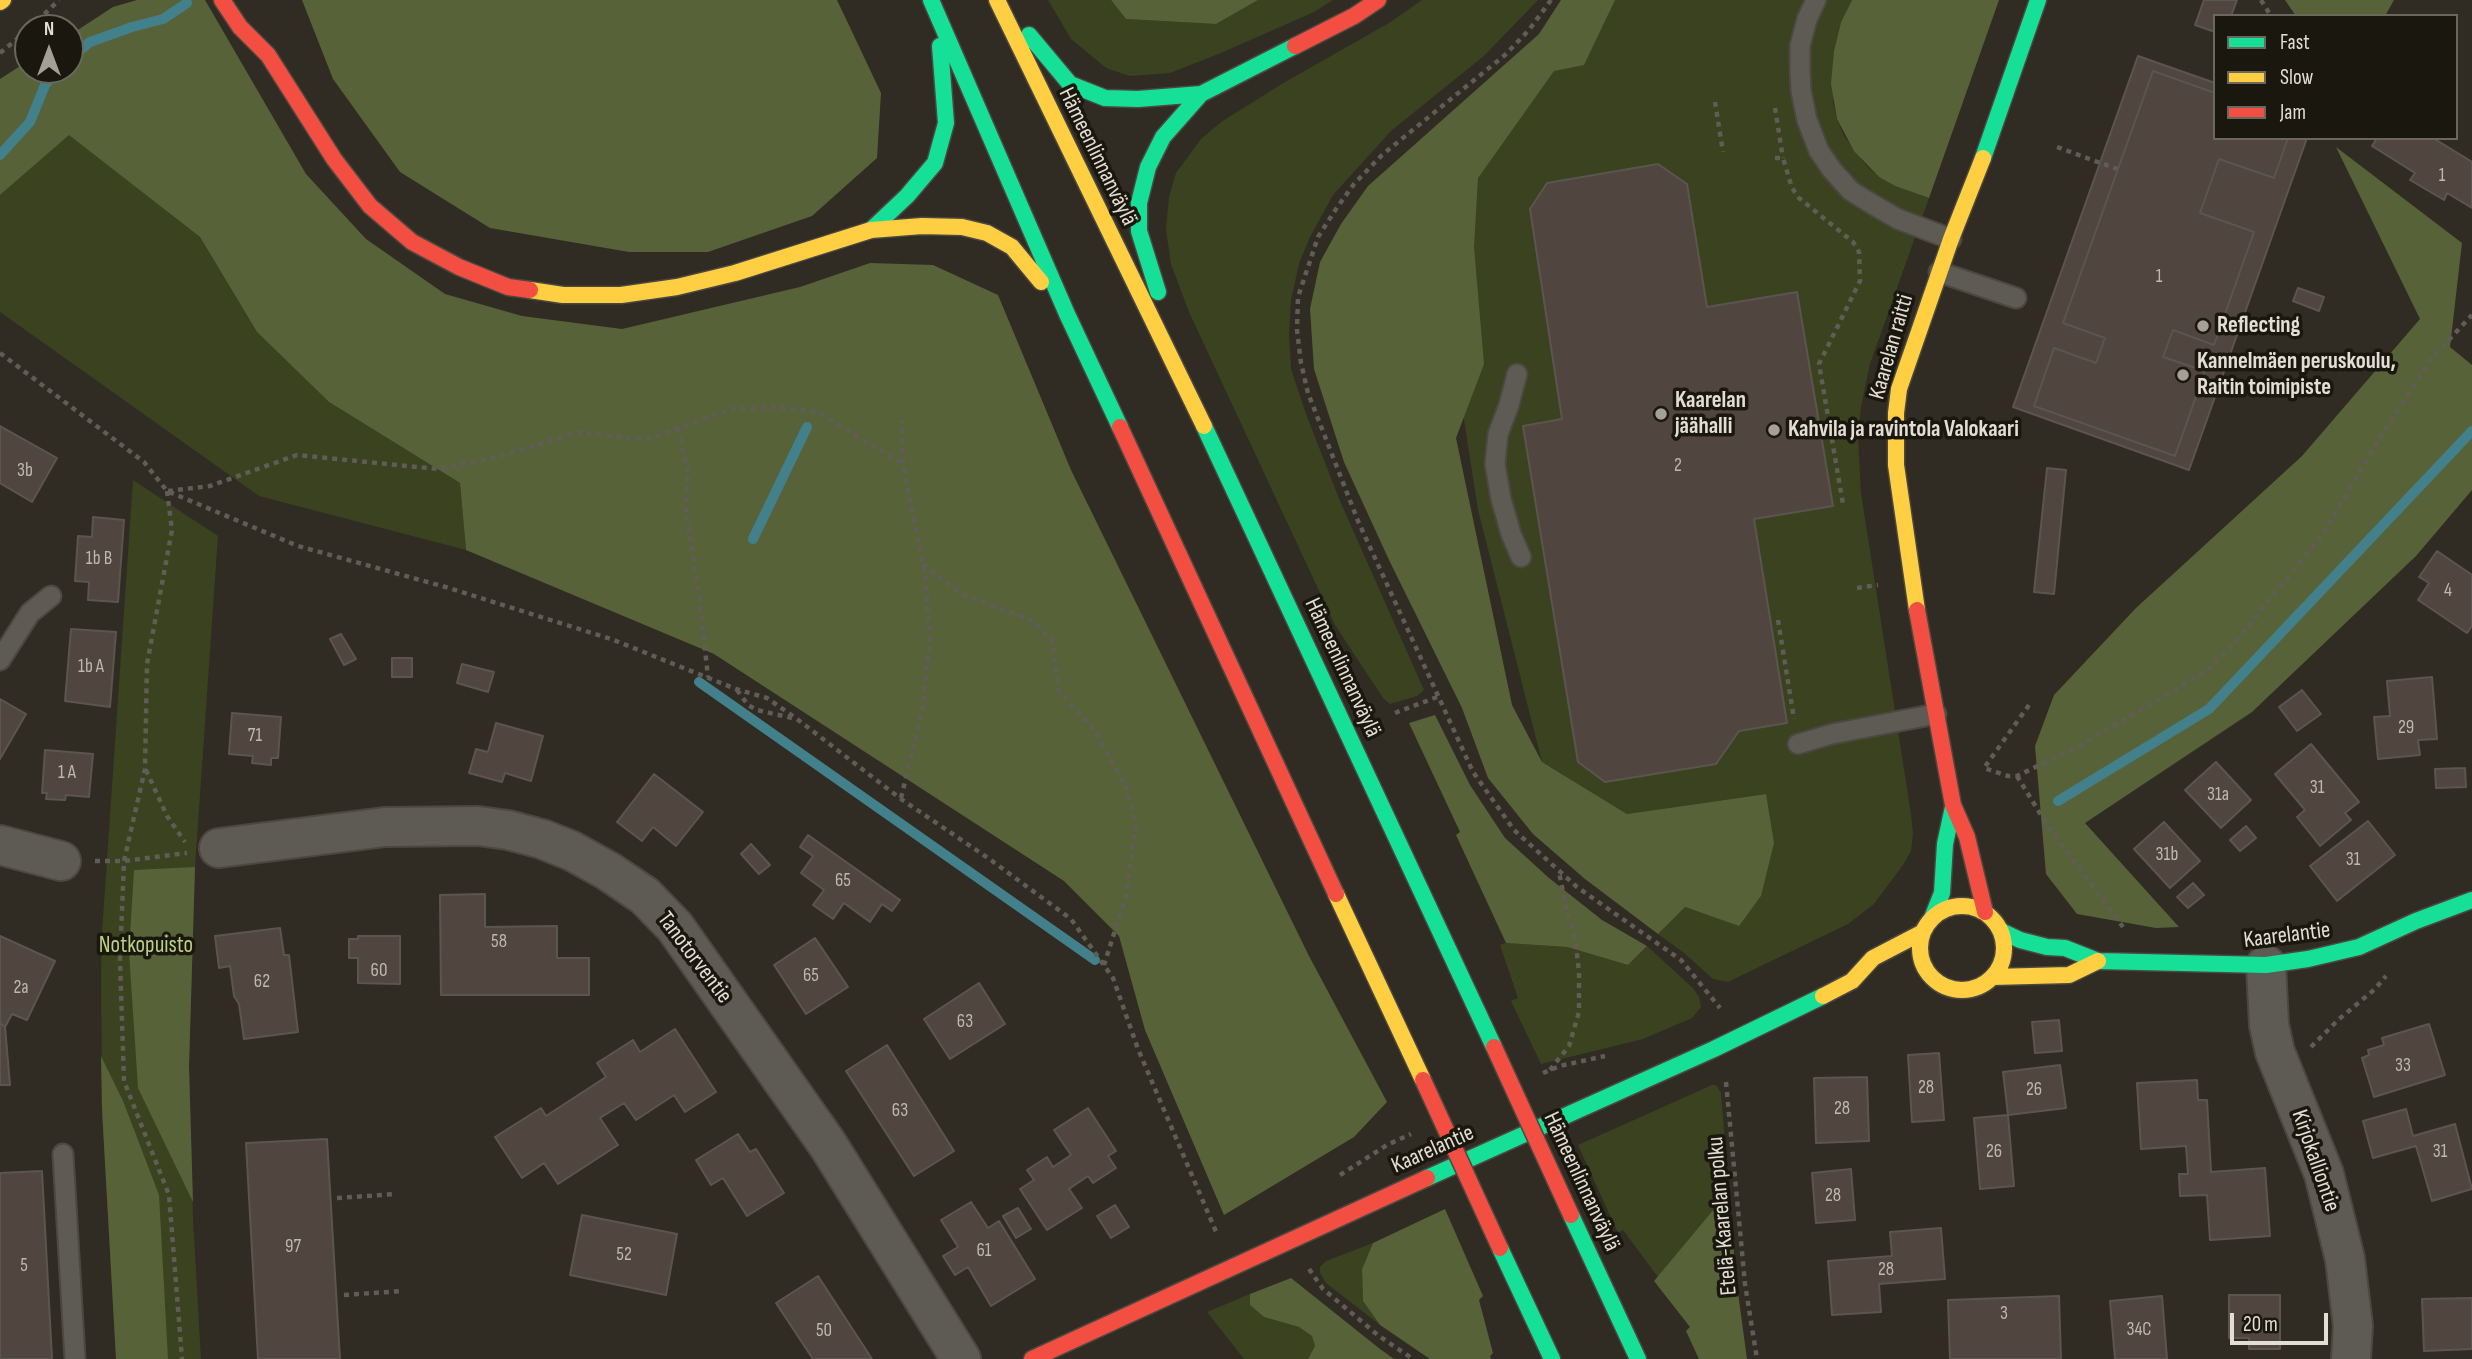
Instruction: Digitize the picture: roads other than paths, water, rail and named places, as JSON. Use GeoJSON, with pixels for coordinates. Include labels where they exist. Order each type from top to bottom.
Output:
{"type":"FeatureCollection","features":[{"type":"Feature","properties":{"kind":"main road"},"geometry":{"type":"LineString","coordinates":[[222,0],[240,27],[268,55],[334,159],[370,206],[412,242],[459,267],[508,286],[563,295],[621,295],[677,287],[735,273],[871,230],[922,226],[962,227],[987,233],[1012,247],[1067,314]]}},
{"type":"Feature","properties":{"kind":"main road"},"geometry":{"type":"LineString","coordinates":[[931,0],[1067,314],[1552,1359]]}},
{"type":"Feature","properties":{"kind":"main road"},"geometry":{"type":"LineString","coordinates":[[998,0],[1070,84],[1105,98],[1138,99],[1201,94]]}},
{"type":"Feature","properties":{"kind":"main road","name":"Hämeenlinnanväylä"},"geometry":{"type":"LineString","coordinates":[[998,0],[1111,238],[1185,385],[1638,1359]]}},
{"type":"Feature","properties":{"kind":"main road"},"geometry":{"type":"LineString","coordinates":[[1185,385],[1139,231],[1139,203],[1148,167],[1163,137],[1201,94],[1354,16],[1378,0]]}},
{"type":"Feature","properties":{"kind":"main road","name":"Kaarelan raitti"},"geometry":{"type":"LineString","coordinates":[[1985,912],[1967,837],[1953,805],[1905,531],[1895,440],[1899,389],[2038,0]]}},
{"type":"Feature","properties":{"kind":"main road"},"geometry":{"type":"LineString","coordinates":[[871,230],[907,196],[935,163],[946,123],[938,16]]}},
{"type":"Feature","properties":{"kind":"main road"},"geometry":{"type":"LineString","coordinates":[[265,30],[268,55]]}},
{"type":"Feature","properties":{"kind":"main road","name":"Kaarelan raitti"},"geometry":{"type":"LineString","coordinates":[[1927,925],[1942,893],[1945,844],[1953,805]]}},
{"type":"Feature","properties":{"kind":"main road","name":"Kaarelantie"},"geometry":{"type":"LineString","coordinates":[[2001,931],[2021,940],[2047,947],[2065,948],[2098,961],[2266,965],[2350,949],[2472,900]]}},
{"type":"Feature","properties":{"kind":"main road"},"geometry":{"type":"LineString","coordinates":[[1961,906],[1978,908],[1985,912],[2001,931],[2003,955],[1992,977],[1979,986],[1963,990],[1946,987],[1932,978],[1921,956],[1927,925],[1945,909],[1961,906]]}},
{"type":"Feature","properties":{"kind":"main road","name":"Kaarelantie"},"geometry":{"type":"LineString","coordinates":[[1031,1359],[1714,1049],[1852,981],[1873,958],[1927,925]]}},
{"type":"Feature","properties":{"kind":"main road","name":"Kaarelantie"},"geometry":{"type":"LineString","coordinates":[[1992,977],[2069,975],[2098,961]]}},
{"type":"Feature","properties":{"kind":"main road"},"geometry":{"type":"LineString","coordinates":[[1912,975],[1932,978]]}},
{"type":"Feature","properties":{"kind":"main road","name":"Kaarelantie"},"geometry":{"type":"LineString","coordinates":[[1852,981],[1873,980]]}},
{"type":"Feature","properties":{"kind":"street","name":"Tanotorventie"},"geometry":{"type":"LineString","coordinates":[[207,849],[385,827],[478,826],[533,836],[572,851],[645,896],[675,928],[828,1145],[961,1359]]}},
{"type":"Feature","properties":{"kind":"street"},"geometry":{"type":"LineString","coordinates":[[0,845],[61,861]]}},
{"type":"Feature","properties":{"kind":"street","name":"Kirjokalliontie"},"geometry":{"type":"LineString","coordinates":[[2266,965],[2269,1025],[2275,1052],[2324,1174],[2345,1259],[2353,1326],[2351,1359]]}},
{"type":"Feature","properties":{"kind":"lane"},"geometry":{"type":"LineString","coordinates":[[1816,0],[1807,19],[1800,46],[1800,69],[1807,120],[1819,151],[1851,191],[1898,219],[1951,239]]}},
{"type":"Feature","properties":{"kind":"lane"},"geometry":{"type":"LineString","coordinates":[[1939,272],[2016,298]]}},
{"type":"Feature","properties":{"kind":"lane"},"geometry":{"type":"LineString","coordinates":[[1517,374],[1498,434],[1494,464],[1511,534],[1521,557]]}},
{"type":"Feature","properties":{"kind":"lane"},"geometry":{"type":"LineString","coordinates":[[0,660],[30,613],[51,596]]}},
{"type":"Feature","properties":{"kind":"lane"},"geometry":{"type":"LineString","coordinates":[[1798,744],[1832,734],[1936,714]]}},
{"type":"Feature","properties":{"kind":"lane"},"geometry":{"type":"LineString","coordinates":[[63,1154],[75,1359]]}},
{"type":"Feature","properties":{"kind":"waterway"},"geometry":{"type":"LineString","coordinates":[[84,47],[90,42],[132,27],[163,19],[187,3]]}},
{"type":"Feature","properties":{"kind":"waterway"},"geometry":{"type":"LineString","coordinates":[[0,155],[30,122],[46,84]]}},
{"type":"Feature","properties":{"kind":"waterway"},"geometry":{"type":"LineString","coordinates":[[753,539],[807,427]]}},
{"type":"Feature","properties":{"kind":"waterway"},"geometry":{"type":"LineString","coordinates":[[2058,801],[2209,709],[2472,431]]}},
{"type":"Feature","properties":{"kind":"waterway"},"geometry":{"type":"LineString","coordinates":[[699,682],[1095,960]]}},
{"type":"Feature","properties":{"kind":"place","name":"Reflecting"},"geometry":{"type":"Point","coordinates":[2203,326]}},
{"type":"Feature","properties":{"kind":"place","name":"Kannelmäen peruskoulu, Raitin toimipiste"},"geometry":{"type":"Point","coordinates":[2183,375]}},
{"type":"Feature","properties":{"kind":"place","name":"Kaarelan jäähalli"},"geometry":{"type":"Point","coordinates":[1661,414]}},
{"type":"Feature","properties":{"kind":"place","name":"Kahvila ja ravintola Valokaari"},"geometry":{"type":"Point","coordinates":[1774,430]}},
{"type":"Feature","properties":{"kind":"park label","name":"Notkopuisto"},"geometry":{"type":"Point","coordinates":[146,946]}}]}
